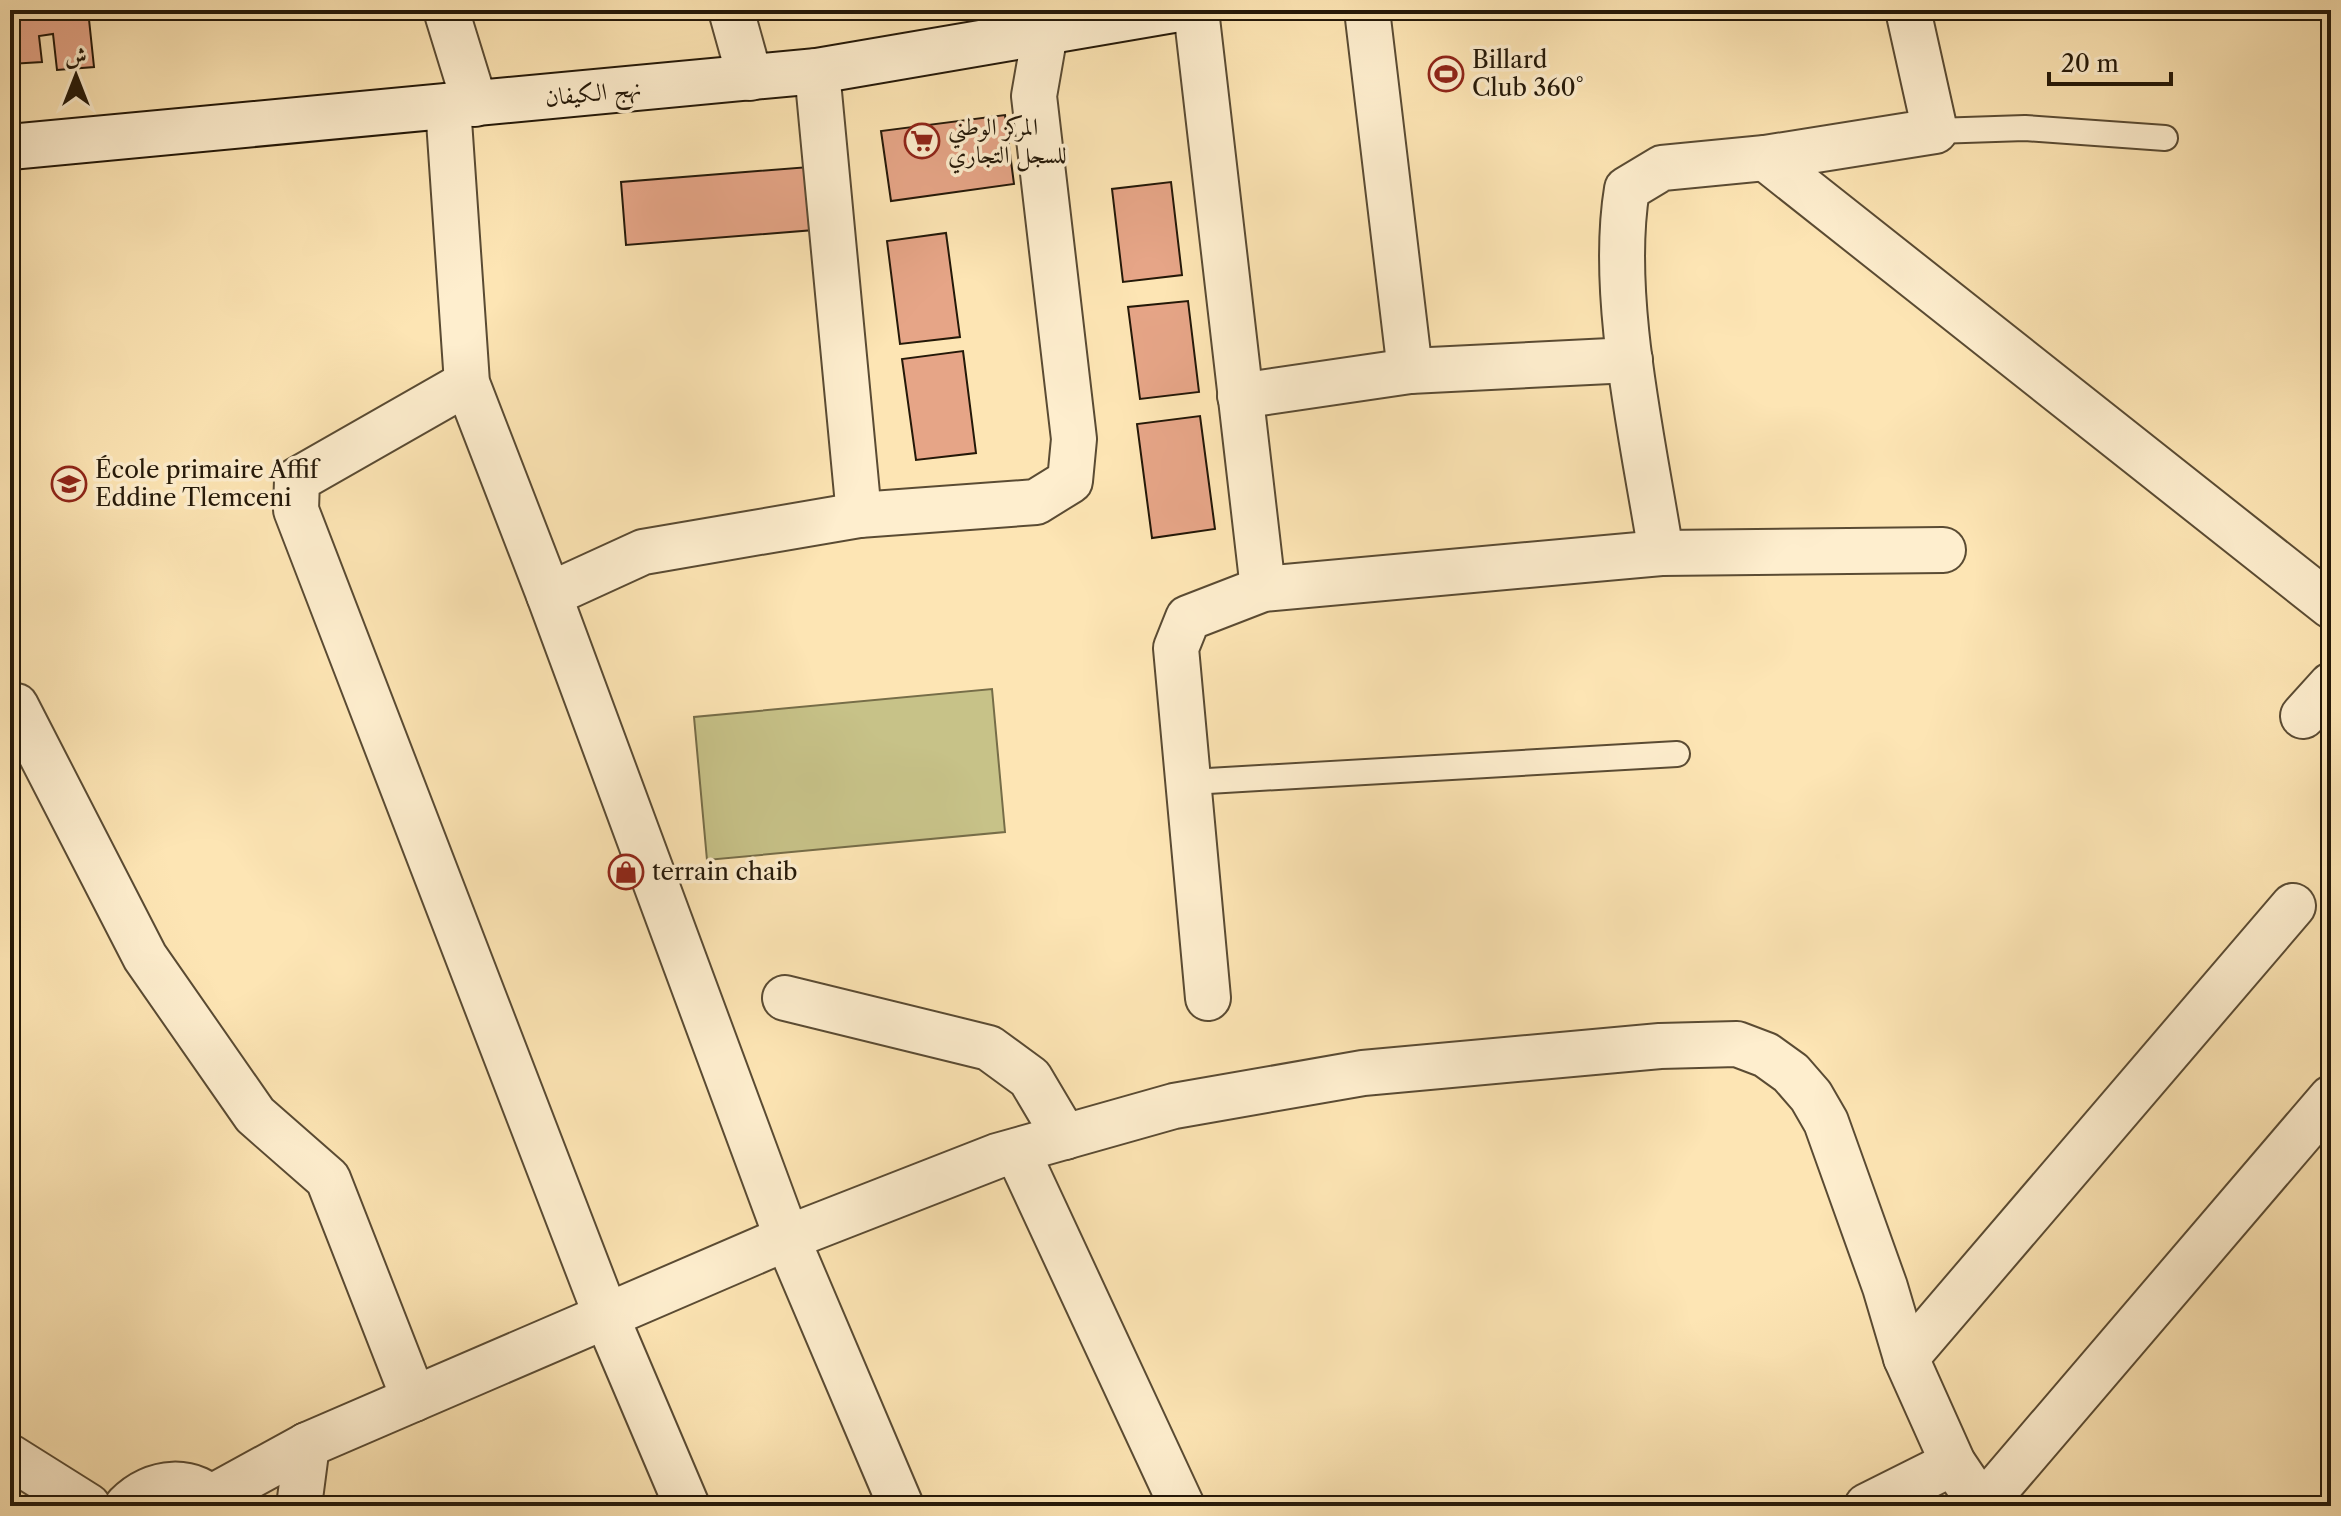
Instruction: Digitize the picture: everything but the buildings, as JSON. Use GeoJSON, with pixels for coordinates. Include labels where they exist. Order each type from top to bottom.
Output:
{"type":"FeatureCollection","features":[{"type":"Feature","properties":{"kind":"street"},"geometry":{"type":"LineString","coordinates":[[446,10],[462,105],[467,383],[549,595],[787,1238],[901,1506]]}},
{"type":"Feature","properties":{"kind":"street"},"geometry":{"type":"LineString","coordinates":[[731,10],[750,78]]}},
{"type":"Feature","properties":{"kind":"street","name":"نهج الكيفان"},"geometry":{"type":"LineString","coordinates":[[10,147],[817,71],[1047,20],[1173,10]]}},
{"type":"Feature","properties":{"kind":"street"},"geometry":{"type":"LineString","coordinates":[[1196,10],[1263,589]]}},
{"type":"Feature","properties":{"kind":"street"},"geometry":{"type":"LineString","coordinates":[[1367,10],[1410,371]]}},
{"type":"Feature","properties":{"kind":"street"},"geometry":{"type":"LineString","coordinates":[[1661,553],[1630,360],[1621,224],[1627,189],[1662,168],[1765,158],[1935,131],[1908,10]]}},
{"type":"Feature","properties":{"kind":"street"},"geometry":{"type":"LineString","coordinates":[[549,595],[643,552],[859,515],[1036,502],[1070,481],[1074,439],[1034,96],[1047,20]]}},
{"type":"Feature","properties":{"kind":"street"},"geometry":{"type":"LineString","coordinates":[[817,71],[859,515]]}},
{"type":"Feature","properties":{"kind":"street"},"geometry":{"type":"LineString","coordinates":[[1765,158],[2331,606]]}},
{"type":"Feature","properties":{"kind":"street"},"geometry":{"type":"LineString","coordinates":[[1240,396],[1410,371],[1630,360]]}},
{"type":"Feature","properties":{"kind":"street"},"geometry":{"type":"LineString","coordinates":[[467,383],[297,480],[296,510],[607,1318],[687,1506]]}},
{"type":"Feature","properties":{"kind":"street"},"geometry":{"type":"LineString","coordinates":[[1208,998],[1191,782],[1176,648],[1188,618],[1263,589],[1661,553],[1943,550]]}},
{"type":"Feature","properties":{"kind":"street"},"geometry":{"type":"LineString","coordinates":[[10,705],[16,706],[145,957],[255,1115],[328,1179],[414,1399]]}},
{"type":"Feature","properties":{"kind":"street"},"geometry":{"type":"LineString","coordinates":[[1906,1358],[2293,906]]}},
{"type":"Feature","properties":{"kind":"street"},"geometry":{"type":"LineString","coordinates":[[785,998],[989,1048],[1030,1078],[1065,1137]]}},
{"type":"Feature","properties":{"kind":"street"},"geometry":{"type":"LineString","coordinates":[[127,1506],[146,1490],[169,1484],[192,1486],[215,1502],[307,1445],[787,1238],[1017,1151],[1065,1137],[1174,1106],[1363,1073],[1660,1046],[1737,1044],[1766,1055],[1791,1073],[1811,1096],[1826,1122],[1885,1287],[1906,1358],[1953,1463],[1982,1506],[2331,1098]]}},
{"type":"Feature","properties":{"kind":"street"},"geometry":{"type":"LineString","coordinates":[[1017,1151],[1182,1506]]}},
{"type":"Feature","properties":{"kind":"street"},"geometry":{"type":"LineString","coordinates":[[299,1506],[307,1445]]}},
{"type":"Feature","properties":{"kind":"street"},"geometry":{"type":"LineString","coordinates":[[10,1457],[88,1506]]}},
{"type":"Feature","properties":{"kind":"street"},"geometry":{"type":"LineString","coordinates":[[1867,1506],[1953,1463]]}},
{"type":"Feature","properties":{"kind":"lane"},"geometry":{"type":"LineString","coordinates":[[1935,131],[2025,128],[2165,138]]}},
{"type":"Feature","properties":{"kind":"lane"},"geometry":{"type":"LineString","coordinates":[[1191,782],[1677,754]]}},
{"type":"Feature","properties":{"kind":"shaded area"},"geometry":{"type":"Polygon","coordinates":[[[992,689],[1005,832],[707,860],[694,717],[992,689]]]}},
{"type":"Feature","properties":{"kind":"place","name":"Billard Club 360°"},"geometry":{"type":"Point","coordinates":[1446,74]}},
{"type":"Feature","properties":{"kind":"place","name":"المركز الوطني للسجل التجاري"},"geometry":{"type":"Point","coordinates":[922,141]}},
{"type":"Feature","properties":{"kind":"place","name":"École primaire Affif Eddine Tlemceni"},"geometry":{"type":"Point","coordinates":[69,484]}},
{"type":"Feature","properties":{"kind":"place","name":"terrain chaib"},"geometry":{"type":"Point","coordinates":[626,872]}}]}
